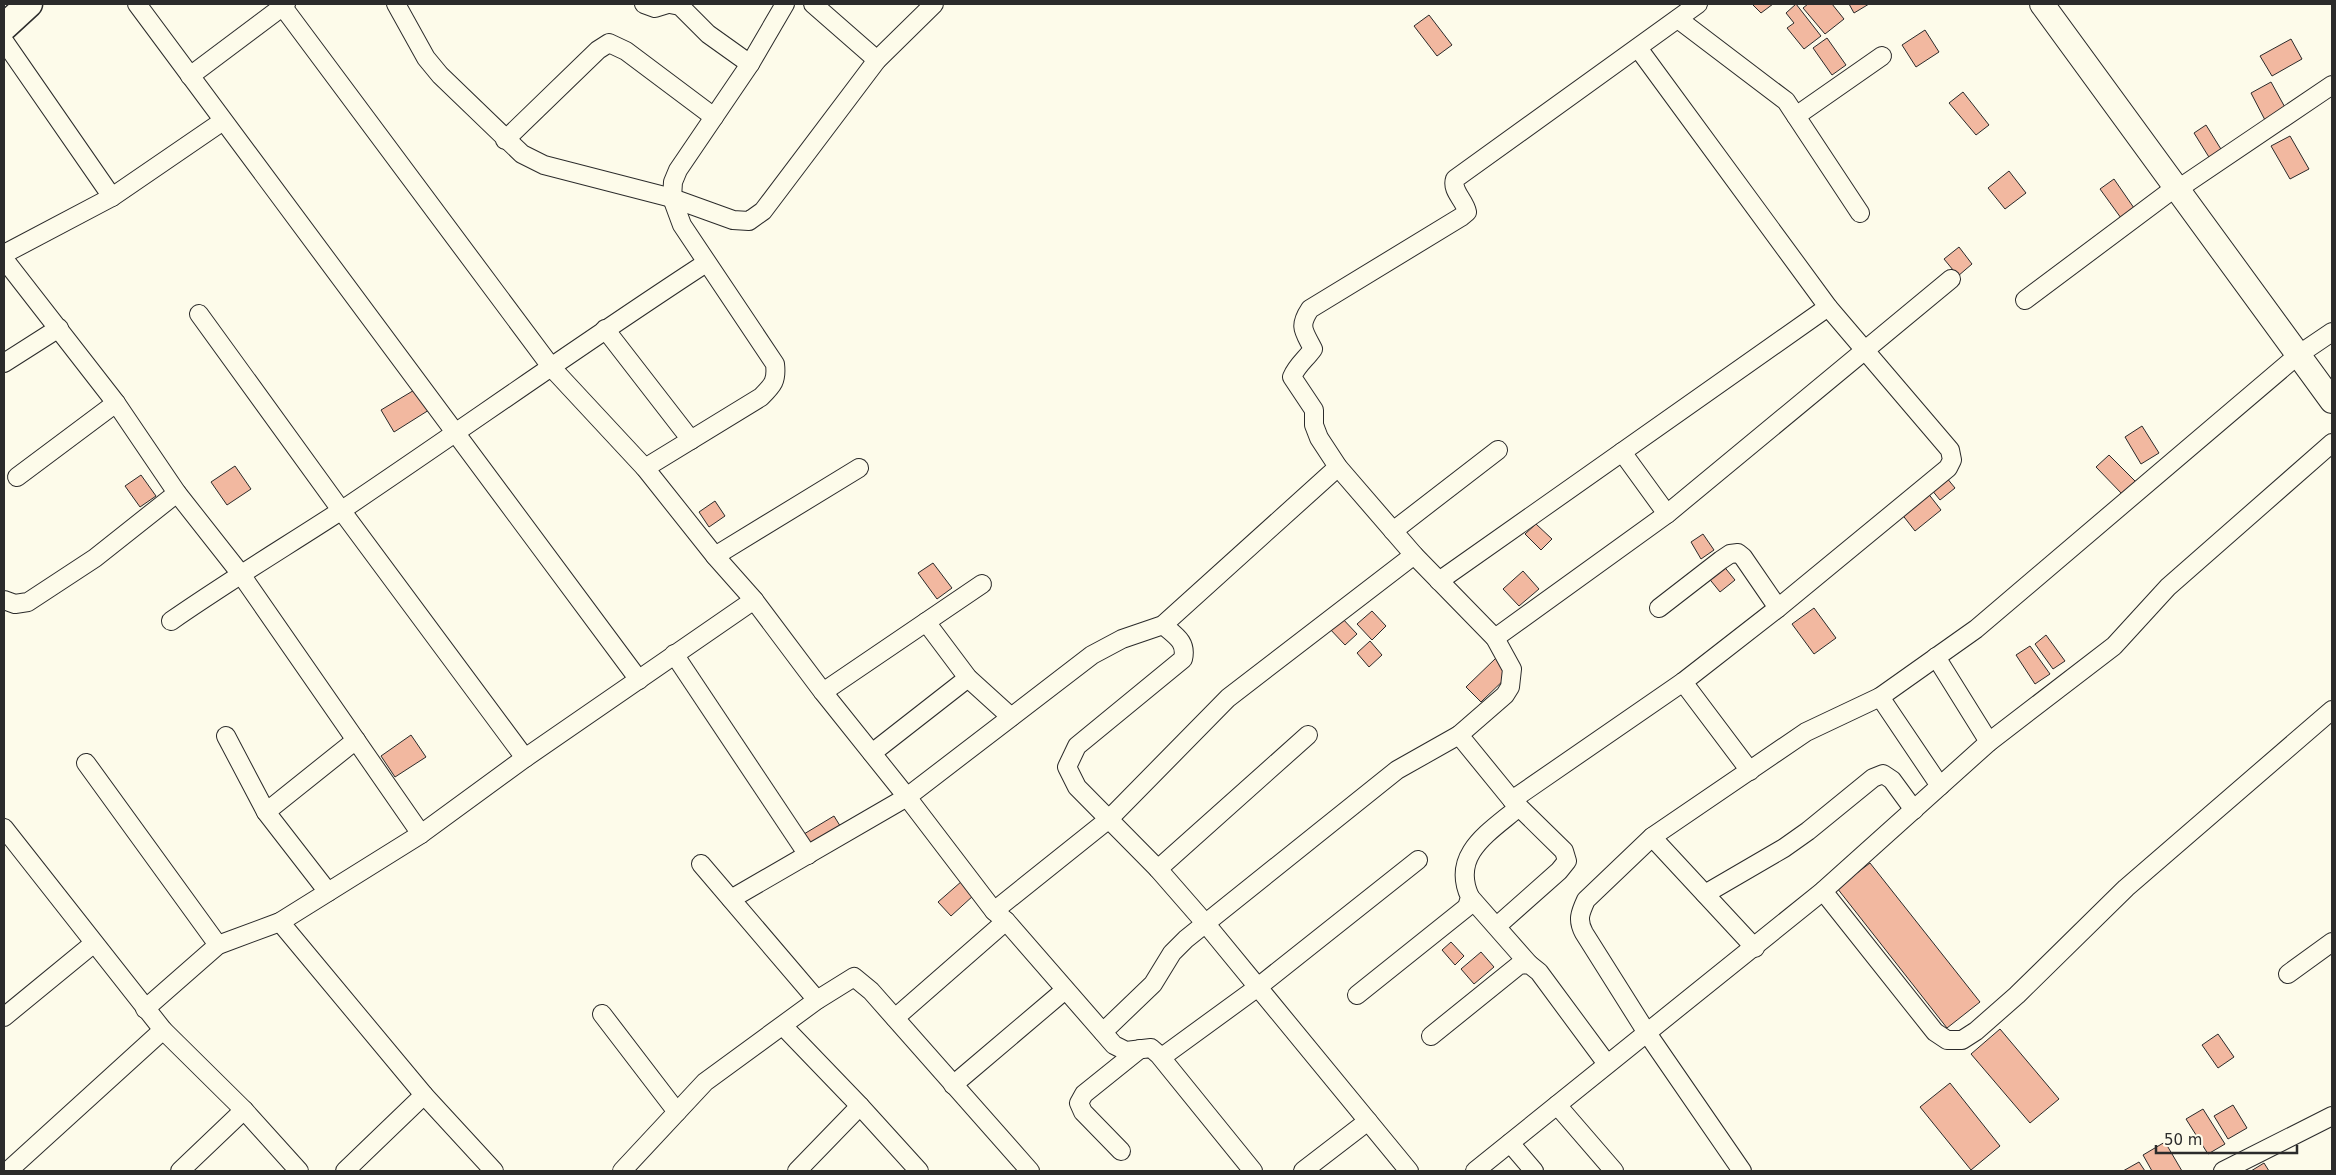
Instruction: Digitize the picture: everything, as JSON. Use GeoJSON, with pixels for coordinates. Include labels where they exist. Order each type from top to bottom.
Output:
{"type":"FeatureCollection","features":[{"type":"Feature","properties":{"kind":"main road"},"geometry":{"type":"LineString","coordinates":[[4,27],[29,4]]}},
{"type":"Feature","properties":{"kind":"main road"},"geometry":{"type":"LineString","coordinates":[[2042,4],[2332,401]]}},
{"type":"Feature","properties":{"kind":"street"},"geometry":{"type":"LineString","coordinates":[[137,4],[639,680]]}},
{"type":"Feature","properties":{"kind":"street"},"geometry":{"type":"LineString","coordinates":[[396,4],[426,58],[440,75],[505,140],[522,154],[544,165],[672,198],[733,220],[749,221],[763,211],[877,60],[934,4]]}},
{"type":"Feature","properties":{"kind":"street"},"geometry":{"type":"LineString","coordinates":[[644,4],[655,8],[669,4],[680,6],[708,34],[750,64]]}},
{"type":"Feature","properties":{"kind":"street"},"geometry":{"type":"LineString","coordinates":[[645,468],[762,397],[771,388],[777,377],[775,364],[682,225],[672,198],[673,182],[678,170],[750,64],[785,4]]}},
{"type":"Feature","properties":{"kind":"street"},"geometry":{"type":"LineString","coordinates":[[813,4],[877,60]]}},
{"type":"Feature","properties":{"kind":"street"},"geometry":{"type":"LineString","coordinates":[[1103,1032],[1153,984],[1172,953],[1206,924],[1397,770],[1459,735],[1505,695],[1510,687],[1512,669],[1495,638],[1414,555],[1338,467],[1319,438],[1314,425],[1314,410],[1292,377],[1296,367],[1307,358],[1313,348],[1302,328],[1304,318],[1310,309],[1461,217],[1466,212],[1465,205],[1454,189],[1454,179],[1698,4]]}},
{"type":"Feature","properties":{"kind":"street"},"geometry":{"type":"LineString","coordinates":[[190,76],[284,5],[552,368],[645,468],[715,556],[754,600],[823,692],[1000,916],[1114,1045],[1126,1051],[1151,1048],[1162,1057],[1253,1171]]}},
{"type":"Feature","properties":{"kind":"street"},"geometry":{"type":"LineString","coordinates":[[1678,19],[1786,101],[1860,213]]}},
{"type":"Feature","properties":{"kind":"street"},"geometry":{"type":"LineString","coordinates":[[4,41],[112,197]]}},
{"type":"Feature","properties":{"kind":"street"},"geometry":{"type":"LineString","coordinates":[[505,140],[598,50],[609,43],[626,51],[714,117]]}},
{"type":"Feature","properties":{"kind":"street"},"geometry":{"type":"LineString","coordinates":[[1607,1064],[1539,972],[1529,964],[1498,926],[1470,897],[1465,886],[1463,872],[1467,858],[1476,845],[1515,803],[1683,682],[1778,608],[1948,468],[1952,460],[1950,450],[1828,307],[1638,48]]}},
{"type":"Feature","properties":{"kind":"street"},"geometry":{"type":"LineString","coordinates":[[1796,116],[1882,56]]}},
{"type":"Feature","properties":{"kind":"street"},"geometry":{"type":"LineString","coordinates":[[2025,300],[2177,188],[2332,85]]}},
{"type":"Feature","properties":{"kind":"street"},"geometry":{"type":"LineString","coordinates":[[4,254],[112,197],[223,121]]}},
{"type":"Feature","properties":{"kind":"street"},"geometry":{"type":"LineString","coordinates":[[4,259],[116,403],[177,493],[240,573],[420,834]]}},
{"type":"Feature","properties":{"kind":"street"},"geometry":{"type":"LineString","coordinates":[[171,621],[240,573],[341,510],[552,368],[605,329],[706,263]]}},
{"type":"Feature","properties":{"kind":"street"},"geometry":{"type":"LineString","coordinates":[[1495,638],[1667,514],[1951,279]]}},
{"type":"Feature","properties":{"kind":"street"},"geometry":{"type":"LineString","coordinates":[[1439,582],[1828,307]]}},
{"type":"Feature","properties":{"kind":"street"},"geometry":{"type":"LineString","coordinates":[[199,314],[341,510],[525,758]]}},
{"type":"Feature","properties":{"kind":"street"},"geometry":{"type":"LineString","coordinates":[[4,363],[59,328]]}},
{"type":"Feature","properties":{"kind":"street"},"geometry":{"type":"LineString","coordinates":[[605,329],[691,440]]}},
{"type":"Feature","properties":{"kind":"street"},"geometry":{"type":"LineString","coordinates":[[1742,1171],[1647,1033],[1578,923],[1580,912],[1586,900],[1652,836],[1806,732],[1880,697],[1976,628],[2298,355],[2332,332]]}},
{"type":"Feature","properties":{"kind":"street"},"geometry":{"type":"LineString","coordinates":[[17,477],[116,403]]}},
{"type":"Feature","properties":{"kind":"street"},"geometry":{"type":"LineString","coordinates":[[1476,1171],[1824,891],[1989,742],[2114,646],[2168,587],[2332,443]]}},
{"type":"Feature","properties":{"kind":"street"},"geometry":{"type":"LineString","coordinates":[[1393,531],[1498,450]]}},
{"type":"Feature","properties":{"kind":"street"},"geometry":{"type":"LineString","coordinates":[[1622,452],[1667,514]]}},
{"type":"Feature","properties":{"kind":"street"},"geometry":{"type":"LineString","coordinates":[[731,899],[907,796],[1092,655],[1122,640],[1163,625],[1338,467]]}},
{"type":"Feature","properties":{"kind":"street"},"geometry":{"type":"LineString","coordinates":[[715,556],[859,468]]}},
{"type":"Feature","properties":{"kind":"street"},"geometry":{"type":"LineString","coordinates":[[4,600],[16,604],[28,602],[95,558],[177,493]]}},
{"type":"Feature","properties":{"kind":"street"},"geometry":{"type":"LineString","coordinates":[[1659,608],[1730,554],[1738,553],[1743,557],[1778,608]]}},
{"type":"Feature","properties":{"kind":"street"},"geometry":{"type":"LineString","coordinates":[[895,1018],[1000,916],[1109,819],[1228,698],[1414,555]]}},
{"type":"Feature","properties":{"kind":"street"},"geometry":{"type":"LineString","coordinates":[[823,692],[982,584]]}},
{"type":"Feature","properties":{"kind":"street"},"geometry":{"type":"LineString","coordinates":[[145,1009],[218,945],[280,922],[420,834],[525,758],[754,600]]}},
{"type":"Feature","properties":{"kind":"street"},"geometry":{"type":"LineString","coordinates":[[926,622],[968,678],[1011,717]]}},
{"type":"Feature","properties":{"kind":"street"},"geometry":{"type":"LineString","coordinates":[[1163,625],[1183,642],[1185,650],[1183,659],[1077,746],[1067,767],[1077,786],[1158,869],[1206,924],[1409,1171]]}},
{"type":"Feature","properties":{"kind":"street"},"geometry":{"type":"LineString","coordinates":[[674,654],[808,855]]}},
{"type":"Feature","properties":{"kind":"street"},"geometry":{"type":"LineString","coordinates":[[1936,657],[1989,742]]}},
{"type":"Feature","properties":{"kind":"street"},"geometry":{"type":"LineString","coordinates":[[872,754],[968,678]]}},
{"type":"Feature","properties":{"kind":"street"},"geometry":{"type":"LineString","coordinates":[[1683,682],[1750,771]]}},
{"type":"Feature","properties":{"kind":"street"},"geometry":{"type":"LineString","coordinates":[[1880,697],[1940,786]]}},
{"type":"Feature","properties":{"kind":"street"},"geometry":{"type":"LineString","coordinates":[[1824,891],[1935,1032],[1947,1040],[1962,1040],[1976,1031],[2016,995],[2126,888],[2332,710]]}},
{"type":"Feature","properties":{"kind":"street"},"geometry":{"type":"LineString","coordinates":[[1158,869],[1308,735]]}},
{"type":"Feature","properties":{"kind":"street"},"geometry":{"type":"LineString","coordinates":[[1459,735],[1515,803],[1564,851],[1567,861],[1559,871],[1498,926]]}},
{"type":"Feature","properties":{"kind":"street"},"geometry":{"type":"LineString","coordinates":[[226,736],[266,812],[328,892]]}},
{"type":"Feature","properties":{"kind":"street"},"geometry":{"type":"LineString","coordinates":[[266,812],[356,740]]}},
{"type":"Feature","properties":{"kind":"street"},"geometry":{"type":"LineString","coordinates":[[86,763],[218,945]]}},
{"type":"Feature","properties":{"kind":"street"},"geometry":{"type":"LineString","coordinates":[[1705,894],[1784,848],[1873,778],[1883,774],[1892,780],[1914,810]]}},
{"type":"Feature","properties":{"kind":"street"},"geometry":{"type":"LineString","coordinates":[[4,828],[163,1030],[244,1110],[299,1171]]}},
{"type":"Feature","properties":{"kind":"street"},"geometry":{"type":"LineString","coordinates":[[1652,836],[1754,948]]}},
{"type":"Feature","properties":{"kind":"street"},"geometry":{"type":"LineString","coordinates":[[1162,1057],[1258,987],[1418,860]]}},
{"type":"Feature","properties":{"kind":"street"},"geometry":{"type":"LineString","coordinates":[[700,864],[817,1000]]}},
{"type":"Feature","properties":{"kind":"street"},"geometry":{"type":"LineString","coordinates":[[1357,995],[1459,916],[1467,907],[1470,897]]}},
{"type":"Feature","properties":{"kind":"street"},"geometry":{"type":"LineString","coordinates":[[280,922],[424,1095],[494,1171]]}},
{"type":"Feature","properties":{"kind":"street"},"geometry":{"type":"LineString","coordinates":[[2288,974],[2332,942]]}},
{"type":"Feature","properties":{"kind":"street"},"geometry":{"type":"LineString","coordinates":[[4,1017],[94,944]]}},
{"type":"Feature","properties":{"kind":"street"},"geometry":{"type":"LineString","coordinates":[[1431,1036],[1518,965],[1529,964]]}},
{"type":"Feature","properties":{"kind":"street"},"geometry":{"type":"LineString","coordinates":[[622,1171],[705,1082],[817,1000],[854,977],[871,991],[1030,1171]]}},
{"type":"Feature","properties":{"kind":"street"},"geometry":{"type":"LineString","coordinates":[[953,1085],[1066,990]]}},
{"type":"Feature","properties":{"kind":"street"},"geometry":{"type":"LineString","coordinates":[[602,1014],[677,1112]]}},
{"type":"Feature","properties":{"kind":"street"},"geometry":{"type":"LineString","coordinates":[[783,1026],[860,1106],[916,1170]]}},
{"type":"Feature","properties":{"kind":"street"},"geometry":{"type":"LineString","coordinates":[[11,1166],[163,1030]]}},
{"type":"Feature","properties":{"kind":"street"},"geometry":{"type":"LineString","coordinates":[[1121,1151],[1083,1112],[1079,1103],[1084,1094],[1140,1049]]}},
{"type":"Feature","properties":{"kind":"street"},"geometry":{"type":"LineString","coordinates":[[345,1171],[424,1095]]}},
{"type":"Feature","properties":{"kind":"street"},"geometry":{"type":"LineString","coordinates":[[1557,1105],[1614,1171]]}},
{"type":"Feature","properties":{"kind":"street"},"geometry":{"type":"LineString","coordinates":[[797,1171],[860,1106]]}},
{"type":"Feature","properties":{"kind":"street"},"geometry":{"type":"LineString","coordinates":[[180,1171],[244,1110]]}},
{"type":"Feature","properties":{"kind":"street"},"geometry":{"type":"LineString","coordinates":[[2223,1171],[2332,1116]]}},
{"type":"Feature","properties":{"kind":"street"},"geometry":{"type":"LineString","coordinates":[[1304,1171],[1368,1121]]}},
{"type":"Feature","properties":{"kind":"street"},"geometry":{"type":"LineString","coordinates":[[1510,1143],[1534,1171]]}},
{"type":"Feature","properties":{"kind":"building"},"geometry":{"type":"Polygon","coordinates":[[[1752,4],[1773,4],[1761,13],[1752,4]]]}},
{"type":"Feature","properties":{"kind":"building"},"geometry":{"type":"Polygon","coordinates":[[[1796,4],[1821,36],[1804,49],[1787,28],[1794,23],[1786,13],[1796,4]]]}},
{"type":"Feature","properties":{"kind":"building"},"geometry":{"type":"Polygon","coordinates":[[[1808,4],[1832,4],[1844,19],[1825,34],[1803,8],[1808,4]]]}},
{"type":"Feature","properties":{"kind":"building"},"geometry":{"type":"Polygon","coordinates":[[[1849,4],[1869,4],[1854,13],[1849,4]]]}},
{"type":"Feature","properties":{"kind":"building"},"geometry":{"type":"Polygon","coordinates":[[[1429,15],[1452,45],[1437,56],[1414,26],[1429,15]]]}},
{"type":"Feature","properties":{"kind":"building"},"geometry":{"type":"Polygon","coordinates":[[[1925,30],[1939,52],[1916,67],[1902,45],[1925,30]]]}},
{"type":"Feature","properties":{"kind":"building"},"geometry":{"type":"Polygon","coordinates":[[[1827,38],[1846,65],[1832,75],[1813,48],[1827,38]]]}},
{"type":"Feature","properties":{"kind":"building"},"geometry":{"type":"Polygon","coordinates":[[[2291,39],[2302,59],[2272,76],[2260,56],[2291,39]]]}},
{"type":"Feature","properties":{"kind":"building"},"geometry":{"type":"Polygon","coordinates":[[[2271,82],[2287,111],[2266,122],[2251,93],[2271,82]]]}},
{"type":"Feature","properties":{"kind":"building"},"geometry":{"type":"Polygon","coordinates":[[[1963,92],[1989,125],[1976,135],[1949,103],[1963,92]]]}},
{"type":"Feature","properties":{"kind":"building"},"geometry":{"type":"Polygon","coordinates":[[[2206,125],[2224,154],[2212,162],[2194,133],[2206,125]]]}},
{"type":"Feature","properties":{"kind":"building"},"geometry":{"type":"Polygon","coordinates":[[[2290,136],[2309,169],[2290,179],[2271,146],[2290,136]]]}},
{"type":"Feature","properties":{"kind":"building"},"geometry":{"type":"Polygon","coordinates":[[[2009,171],[2026,193],[2005,209],[1988,188],[2009,171]]]}},
{"type":"Feature","properties":{"kind":"building"},"geometry":{"type":"Polygon","coordinates":[[[2114,179],[2134,208],[2121,218],[2100,189],[2114,179]]]}},
{"type":"Feature","properties":{"kind":"building"},"geometry":{"type":"Polygon","coordinates":[[[1959,247],[1972,264],[1958,276],[1944,259],[1959,247]]]}},
{"type":"Feature","properties":{"kind":"building"},"geometry":{"type":"Polygon","coordinates":[[[416,389],[429,410],[394,432],[381,410],[416,389]]]}},
{"type":"Feature","properties":{"kind":"building"},"geometry":{"type":"Polygon","coordinates":[[[2142,426],[2159,453],[2141,464],[2125,437],[2142,426]]]}},
{"type":"Feature","properties":{"kind":"building"},"geometry":{"type":"Polygon","coordinates":[[[2109,455],[2136,482],[2123,495],[2096,467],[2109,455]]]}},
{"type":"Feature","properties":{"kind":"building"},"geometry":{"type":"Polygon","coordinates":[[[235,466],[251,489],[227,505],[211,482],[235,466]]]}},
{"type":"Feature","properties":{"kind":"building"},"geometry":{"type":"Polygon","coordinates":[[[141,475],[156,496],[140,507],[125,486],[141,475]]]}},
{"type":"Feature","properties":{"kind":"building"},"geometry":{"type":"Polygon","coordinates":[[[1946,477],[1955,488],[1940,500],[1931,489],[1946,477]]]}},
{"type":"Feature","properties":{"kind":"building"},"geometry":{"type":"Polygon","coordinates":[[[1927,492],[1941,510],[1915,531],[1901,513],[1927,492]]]}},
{"type":"Feature","properties":{"kind":"building"},"geometry":{"type":"Polygon","coordinates":[[[715,501],[725,516],[709,527],[699,512],[715,501]]]}},
{"type":"Feature","properties":{"kind":"building"},"geometry":{"type":"Polygon","coordinates":[[[1536,524],[1552,539],[1541,550],[1525,534],[1536,524]]]}},
{"type":"Feature","properties":{"kind":"building"},"geometry":{"type":"Polygon","coordinates":[[[1703,534],[1714,550],[1701,559],[1691,542],[1703,534]]]}},
{"type":"Feature","properties":{"kind":"building"},"geometry":{"type":"Polygon","coordinates":[[[933,563],[952,588],[937,599],[918,573],[933,563]]]}},
{"type":"Feature","properties":{"kind":"building"},"geometry":{"type":"Polygon","coordinates":[[[1722,564],[1735,580],[1720,592],[1707,576],[1722,564]]]}},
{"type":"Feature","properties":{"kind":"building"},"geometry":{"type":"Polygon","coordinates":[[[1523,571],[1539,589],[1519,606],[1503,589],[1523,571]]]}},
{"type":"Feature","properties":{"kind":"building"},"geometry":{"type":"Polygon","coordinates":[[[1814,608],[1836,638],[1814,654],[1792,624],[1814,608]]]}},
{"type":"Feature","properties":{"kind":"building"},"geometry":{"type":"Polygon","coordinates":[[[1372,611],[1386,626],[1372,640],[1357,624],[1372,611]]]}},
{"type":"Feature","properties":{"kind":"building"},"geometry":{"type":"Polygon","coordinates":[[[1341,617],[1357,634],[1345,645],[1329,628],[1341,617]]]}},
{"type":"Feature","properties":{"kind":"building"},"geometry":{"type":"Polygon","coordinates":[[[2046,635],[2065,661],[2053,669],[2035,644],[2046,635]]]}},
{"type":"Feature","properties":{"kind":"building"},"geometry":{"type":"Polygon","coordinates":[[[1370,641],[1382,655],[1369,667],[1357,653],[1370,641]]]}},
{"type":"Feature","properties":{"kind":"building"},"geometry":{"type":"Polygon","coordinates":[[[2030,646],[2050,674],[2035,684],[2016,655],[2030,646]]]}},
{"type":"Feature","properties":{"kind":"building"},"geometry":{"type":"Polygon","coordinates":[[[1496,658],[1511,673],[1481,702],[1466,687],[1496,658]]]}},
{"type":"Feature","properties":{"kind":"building"},"geometry":{"type":"Polygon","coordinates":[[[411,735],[426,757],[395,777],[381,756],[411,735]]]}},
{"type":"Feature","properties":{"kind":"building"},"geometry":{"type":"Polygon","coordinates":[[[834,816],[842,829],[812,848],[804,834],[834,816]]]}},
{"type":"Feature","properties":{"kind":"building"},"geometry":{"type":"Polygon","coordinates":[[[1870,863],[1980,1002],[1947,1028],[1837,888],[1870,863]]]}},
{"type":"Feature","properties":{"kind":"building"},"geometry":{"type":"Polygon","coordinates":[[[962,881],[974,895],[951,916],[938,902],[962,881]]]}},
{"type":"Feature","properties":{"kind":"building"},"geometry":{"type":"Polygon","coordinates":[[[1451,942],[1464,956],[1455,965],[1442,950],[1451,942]]]}},
{"type":"Feature","properties":{"kind":"building"},"geometry":{"type":"Polygon","coordinates":[[[1481,952],[1494,967],[1474,984],[1461,969],[1481,952]]]}},
{"type":"Feature","properties":{"kind":"building"},"geometry":{"type":"Polygon","coordinates":[[[2000,1029],[2059,1099],[2030,1123],[1971,1054],[2000,1029]]]}},
{"type":"Feature","properties":{"kind":"building"},"geometry":{"type":"Polygon","coordinates":[[[2218,1034],[2234,1057],[2218,1068],[2202,1045],[2218,1034]]]}},
{"type":"Feature","properties":{"kind":"building"},"geometry":{"type":"Polygon","coordinates":[[[1950,1083],[2000,1146],[1971,1170],[1920,1107],[1950,1083]]]}},
{"type":"Feature","properties":{"kind":"building"},"geometry":{"type":"Polygon","coordinates":[[[2233,1105],[2247,1128],[2228,1139],[2214,1116],[2233,1105]]]}},
{"type":"Feature","properties":{"kind":"building"},"geometry":{"type":"Polygon","coordinates":[[[2203,1109],[2225,1144],[2208,1154],[2186,1119],[2203,1109]]]}},
{"type":"Feature","properties":{"kind":"building"},"geometry":{"type":"Polygon","coordinates":[[[2165,1142],[2182,1171],[2152,1171],[2143,1155],[2165,1142]]]}},
{"type":"Feature","properties":{"kind":"building"},"geometry":{"type":"Polygon","coordinates":[[[2139,1162],[2145,1171],[2123,1171],[2139,1162]]]}},
{"type":"Feature","properties":{"kind":"building"},"geometry":{"type":"Polygon","coordinates":[[[2264,1163],[2269,1171],[2251,1171],[2264,1163]]]}}]}
